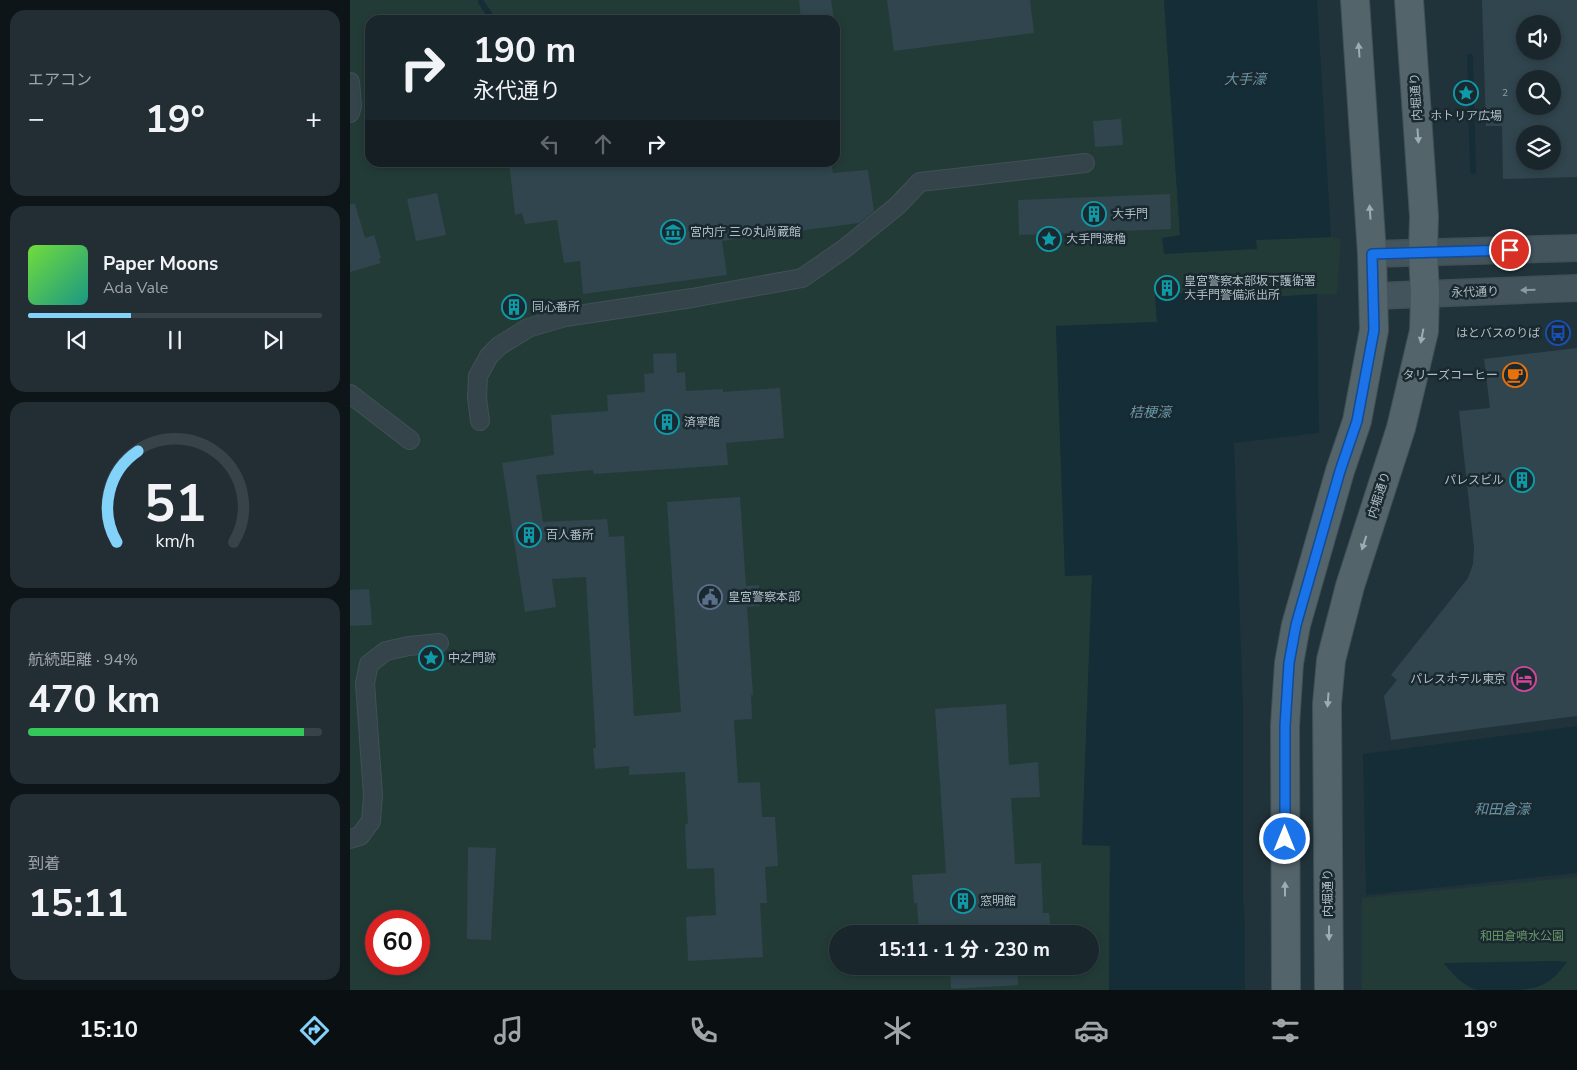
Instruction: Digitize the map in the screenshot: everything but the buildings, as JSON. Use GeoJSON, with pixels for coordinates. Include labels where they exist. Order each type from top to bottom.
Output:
{"type":"FeatureCollection","features":[{"type":"Feature","properties":{"kind":"main road"},"geometry":{"type":"LineString","coordinates":[[1286,990],[1285,726],[1289,663],[1296,625],[1340,471],[1357,421],[1374,330],[1372,254],[1355,0]]}},
{"type":"Feature","properties":{"kind":"main road","name":"内堀通り"},"geometry":{"type":"LineString","coordinates":[[1329,990],[1327,704],[1331,660],[1350,586],[1401,428],[1424,331],[1426,294],[1423,252],[1424,216],[1409,0]]}},
{"type":"Feature","properties":{"kind":"main road"},"geometry":{"type":"LineString","coordinates":[[1372,254],[1577,248]]}},
{"type":"Feature","properties":{"kind":"main road","name":"永代通り"},"geometry":{"type":"LineString","coordinates":[[1374,296],[1577,288]]}},
{"type":"Feature","properties":{"kind":"street"},"geometry":{"type":"LineString","coordinates":[[350,82],[352,106],[350,113]]}},
{"type":"Feature","properties":{"kind":"street"},"geometry":{"type":"LineString","coordinates":[[480,422],[477,398],[478,376],[489,356],[494,351],[510,338],[528,328],[565,318],[802,278],[844,249],[897,206],[920,182],[1085,163]]}},
{"type":"Feature","properties":{"kind":"street"},"geometry":{"type":"LineString","coordinates":[[350,394],[410,440]]}},
{"type":"Feature","properties":{"kind":"street"},"geometry":{"type":"LineString","coordinates":[[350,839],[360,836],[371,821],[373,795],[365,683],[369,664],[386,652],[409,646],[439,643]]}},
{"type":"Feature","properties":{"kind":"green space"},"geometry":{"type":"Polygon","coordinates":[[[350,0],[1164,0],[1180,235],[1257,249],[1256,240],[1331,237],[1341,239],[1337,294],[1259,298],[1258,289],[1155,295],[1157,322],[1056,326],[1065,576],[1092,575],[1082,844],[1110,845],[1109,990],[350,990],[350,0]]]}},
{"type":"Feature","properties":{"kind":"green space","name":"和田倉噴水公園"},"geometry":{"type":"Polygon","coordinates":[[[1577,877],[1577,990],[1362,990],[1362,898],[1577,877]]]}},
{"type":"Feature","properties":{"kind":"water","name":"大手濠"},"geometry":{"type":"Polygon","coordinates":[[[1164,0],[1317,0],[1331,237],[1256,240],[1257,249],[1164,254],[1162,238],[1180,235],[1164,0]]]}},
{"type":"Feature","properties":{"kind":"water","name":"桔梗濠"},"geometry":{"type":"Polygon","coordinates":[[[1258,289],[1259,298],[1317,294],[1319,433],[1234,443],[1243,708],[1245,990],[1109,990],[1110,846],[1082,845],[1092,575],[1065,576],[1056,326],[1157,322],[1155,295],[1258,289]]]}},
{"type":"Feature","properties":{"kind":"water","name":"和田倉濠"},"geometry":{"type":"Polygon","coordinates":[[[1577,726],[1577,873],[1366,895],[1363,754],[1577,726]]]}},
{"type":"Feature","properties":{"kind":"water"},"geometry":{"type":"Polygon","coordinates":[[[1567,962],[1546,983],[1530,989],[1512,990],[1477,990],[1467,986],[1458,979],[1444,963],[1567,962]]]}},
{"type":"Feature","properties":{"kind":"waterway"},"geometry":{"type":"LineString","coordinates":[[481,2],[490,15]]}},
{"type":"Feature","properties":{"kind":"waterway"},"geometry":{"type":"LineString","coordinates":[[1470,57],[1473,171]]}},
{"type":"Feature","properties":{"kind":"place","name":"ホトリア広場"},"geometry":{"type":"Point","coordinates":[1466,93]}},
{"type":"Feature","properties":{"kind":"place","name":"大手門"},"geometry":{"type":"Point","coordinates":[1094,214]}},
{"type":"Feature","properties":{"kind":"place","name":"宮内庁 三の丸尚蔵館"},"geometry":{"type":"Point","coordinates":[673,232]}},
{"type":"Feature","properties":{"kind":"place","name":"大手門渡櫓"},"geometry":{"type":"Point","coordinates":[1049,239]}},
{"type":"Feature","properties":{"kind":"place","name":"皇宮警察本部坂下護衛署 大手門警備派出所"},"geometry":{"type":"Point","coordinates":[1167,288]}},
{"type":"Feature","properties":{"kind":"place","name":"同心番所"},"geometry":{"type":"Point","coordinates":[514,307]}},
{"type":"Feature","properties":{"kind":"place","name":"はとバスのりば"},"geometry":{"type":"Point","coordinates":[1558,333]}},
{"type":"Feature","properties":{"kind":"place","name":"タリーズコーヒー"},"geometry":{"type":"Point","coordinates":[1515,375]}},
{"type":"Feature","properties":{"kind":"place","name":"済寧館"},"geometry":{"type":"Point","coordinates":[667,422]}},
{"type":"Feature","properties":{"kind":"place","name":"パレスビル"},"geometry":{"type":"Point","coordinates":[1522,480]}},
{"type":"Feature","properties":{"kind":"place","name":"百人番所"},"geometry":{"type":"Point","coordinates":[529,535]}},
{"type":"Feature","properties":{"kind":"place","name":"皇宮警察本部"},"geometry":{"type":"Point","coordinates":[710,597]}},
{"type":"Feature","properties":{"kind":"place","name":"中之門跡"},"geometry":{"type":"Point","coordinates":[431,658]}},
{"type":"Feature","properties":{"kind":"place","name":"パレスホテル東京"},"geometry":{"type":"Point","coordinates":[1524,679]}},
{"type":"Feature","properties":{"kind":"place","name":"窓明館"},"geometry":{"type":"Point","coordinates":[963,901]}},
{"type":"Feature","properties":{"kind":"route"},"geometry":{"type":"LineString","coordinates":[[1285,839],[1285,726],[1289,663],[1296,625],[1340,471],[1357,421],[1374,330],[1372,254],[1510,250]]}}]}
